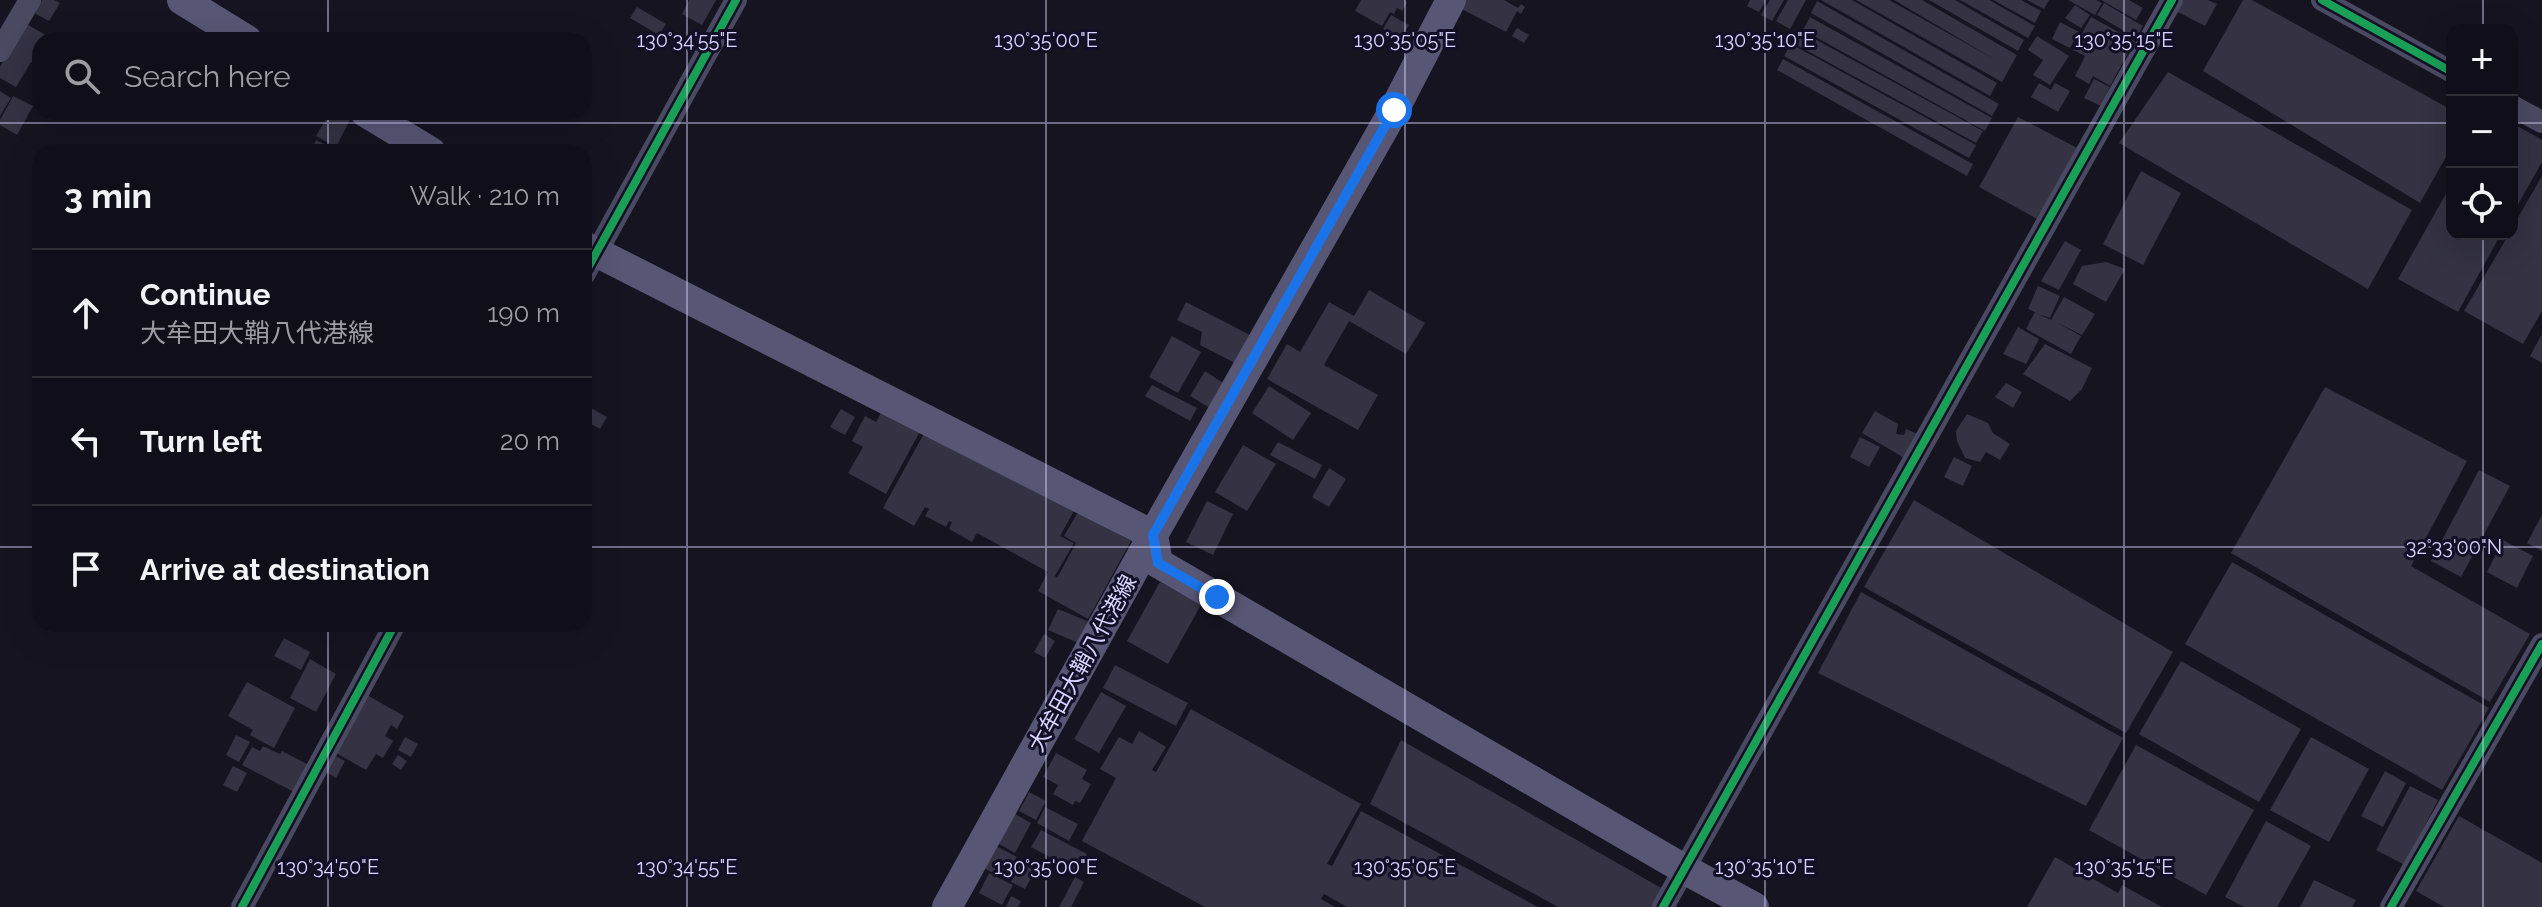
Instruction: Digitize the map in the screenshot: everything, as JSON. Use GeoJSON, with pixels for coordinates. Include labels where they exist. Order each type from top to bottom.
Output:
{"type":"FeatureCollection","features":[{"type":"Feature","properties":{"kind":"main road"},"geometry":{"type":"LineString","coordinates":[[182,0],[234,32]]}},
{"type":"Feature","properties":{"kind":"main road","name":"大牟田大鞘八代港線"},"geometry":{"type":"LineString","coordinates":[[947,907],[1394,110],[1451,0]]}},
{"type":"Feature","properties":{"kind":"main road"},"geometry":{"type":"LineString","coordinates":[[378,120],[418,144]]}},
{"type":"Feature","properties":{"kind":"main road"},"geometry":{"type":"LineString","coordinates":[[592,260],[1153,535],[1158,563],[1754,907]]}},
{"type":"Feature","properties":{"kind":"street"},"geometry":{"type":"LineString","coordinates":[[0,51],[30,0]]}},
{"type":"Feature","properties":{"kind":"street"},"geometry":{"type":"LineString","coordinates":[[592,251],[736,0]]}},
{"type":"Feature","properties":{"kind":"street"},"geometry":{"type":"LineString","coordinates":[[1663,907],[2172,0]]}},
{"type":"Feature","properties":{"kind":"street"},"geometry":{"type":"LineString","coordinates":[[2322,0],[2446,69]]}},
{"type":"Feature","properties":{"kind":"street"},"geometry":{"type":"LineString","coordinates":[[2518,109],[2542,122]]}},
{"type":"Feature","properties":{"kind":"street"},"geometry":{"type":"LineString","coordinates":[[242,907],[391,632]]}},
{"type":"Feature","properties":{"kind":"street"},"geometry":{"type":"LineString","coordinates":[[2391,907],[2542,644]]}},
{"type":"Feature","properties":{"kind":"building"},"geometry":{"type":"Polygon","coordinates":[[[42,0],[60,3],[49,21],[34,13],[42,0]]]}},
{"type":"Feature","properties":{"kind":"building"},"geometry":{"type":"Polygon","coordinates":[[[689,0],[716,0],[702,25],[682,14],[689,0]]]}},
{"type":"Feature","properties":{"kind":"building"},"geometry":{"type":"Polygon","coordinates":[[[1361,0],[1405,0],[1407,3],[1402,11],[1397,8],[1394,14],[1390,12],[1382,26],[1355,11],[1361,0]]]}},
{"type":"Feature","properties":{"kind":"building"},"geometry":{"type":"Polygon","coordinates":[[[1460,0],[1504,0],[1518,8],[1521,4],[1525,7],[1521,14],[1517,11],[1506,32],[1456,6],[1460,0]]]}},
{"type":"Feature","properties":{"kind":"building"},"geometry":{"type":"Polygon","coordinates":[[[1750,0],[1766,0],[1759,12],[1747,6],[1750,0]]]}},
{"type":"Feature","properties":{"kind":"building"},"geometry":{"type":"Polygon","coordinates":[[[1770,0],[1784,0],[1772,21],[1761,15],[1770,0]]]}},
{"type":"Feature","properties":{"kind":"building"},"geometry":{"type":"Polygon","coordinates":[[[1788,0],[1806,0],[1790,29],[1776,21],[1788,0]]]}},
{"type":"Feature","properties":{"kind":"building"},"geometry":{"type":"Polygon","coordinates":[[[1821,0],[1852,0],[1997,83],[1990,96],[1821,0]]]}},
{"type":"Feature","properties":{"kind":"building"},"geometry":{"type":"Polygon","coordinates":[[[1856,0],[1889,0],[1994,59],[1894,0],[1922,0],[2017,55],[2002,82],[1856,0]]]}},
{"type":"Feature","properties":{"kind":"building"},"geometry":{"type":"Polygon","coordinates":[[[1929,0],[1955,0],[2024,40],[2018,51],[1929,0]]]}},
{"type":"Feature","properties":{"kind":"building"},"geometry":{"type":"Polygon","coordinates":[[[1960,0],[1989,0],[2035,26],[2028,38],[1960,0]]]}},
{"type":"Feature","properties":{"kind":"building"},"geometry":{"type":"Polygon","coordinates":[[[1993,0],[2021,0],[2041,11],[2035,23],[1993,0]]]}},
{"type":"Feature","properties":{"kind":"building"},"geometry":{"type":"Polygon","coordinates":[[[2027,0],[2049,0],[2044,9],[2027,0]]]}},
{"type":"Feature","properties":{"kind":"building"},"geometry":{"type":"Polygon","coordinates":[[[2068,0],[2096,0],[2102,3],[2095,15],[2068,0]]]}},
{"type":"Feature","properties":{"kind":"building"},"geometry":{"type":"Polygon","coordinates":[[[2101,0],[2129,0],[2143,8],[2136,20],[2101,0]]]}},
{"type":"Feature","properties":{"kind":"building"},"geometry":{"type":"Polygon","coordinates":[[[2179,0],[2208,0],[2217,4],[2205,26],[2174,10],[2179,0]]]}},
{"type":"Feature","properties":{"kind":"building"},"geometry":{"type":"Polygon","coordinates":[[[2243,0],[2252,0],[2446,107],[2446,157],[2420,203],[2203,71],[2243,0]]]}},
{"type":"Feature","properties":{"kind":"building"},"geometry":{"type":"Polygon","coordinates":[[[1817,1],[1999,104],[1992,116],[1811,13],[1817,1]]]}},
{"type":"Feature","properties":{"kind":"building"},"geometry":{"type":"Polygon","coordinates":[[[2104,3],[2143,26],[2136,38],[2097,15],[2104,3]]]}},
{"type":"Feature","properties":{"kind":"building"},"geometry":{"type":"Polygon","coordinates":[[[2075,5],[2090,15],[2081,28],[2065,18],[2075,5]]]}},
{"type":"Feature","properties":{"kind":"building"},"geometry":{"type":"Polygon","coordinates":[[[637,7],[666,24],[659,35],[630,18],[637,7]]]}},
{"type":"Feature","properties":{"kind":"building"},"geometry":{"type":"Polygon","coordinates":[[[1391,15],[1409,25],[1400,39],[1383,29],[1391,15]]]}},
{"type":"Feature","properties":{"kind":"building"},"geometry":{"type":"Polygon","coordinates":[[[1810,17],[1992,118],[1985,131],[1803,30],[1810,17]]]}},
{"type":"Feature","properties":{"kind":"building"},"geometry":{"type":"Polygon","coordinates":[[[2091,17],[2135,41],[2110,86],[2093,76],[2089,84],[2075,76],[2085,56],[2073,50],[2091,17]]]}},
{"type":"Feature","properties":{"kind":"building"},"geometry":{"type":"Polygon","coordinates":[[[2060,22],[2079,32],[2070,48],[2052,39],[2060,22]]]}},
{"type":"Feature","properties":{"kind":"building"},"geometry":{"type":"Polygon","coordinates":[[[25,23],[40,32],[32,32],[32,63],[16,87],[0,78],[0,67],[25,23]]]}},
{"type":"Feature","properties":{"kind":"building"},"geometry":{"type":"Polygon","coordinates":[[[1517,28],[1529,35],[1524,43],[1512,36],[1517,28]]]}},
{"type":"Feature","properties":{"kind":"building"},"geometry":{"type":"Polygon","coordinates":[[[1800,31],[1983,131],[1976,143],[1793,43],[1800,31]]]}},
{"type":"Feature","properties":{"kind":"building"},"geometry":{"type":"Polygon","coordinates":[[[2037,36],[2069,56],[2050,85],[2033,75],[2043,60],[2028,50],[2037,36]]]}},
{"type":"Feature","properties":{"kind":"building"},"geometry":{"type":"Polygon","coordinates":[[[1791,44],[1976,145],[1969,158],[1784,56],[1791,44]]]}},
{"type":"Feature","properties":{"kind":"building"},"geometry":{"type":"Polygon","coordinates":[[[1783,59],[1973,164],[1967,176],[1777,70],[1783,59]]]}},
{"type":"Feature","properties":{"kind":"building"},"geometry":{"type":"Polygon","coordinates":[[[2168,72],[2412,210],[2368,289],[2119,143],[2168,72]]]}},
{"type":"Feature","properties":{"kind":"building"},"geometry":{"type":"Polygon","coordinates":[[[2094,79],[2110,87],[2101,106],[2084,98],[2094,79]]]}},
{"type":"Feature","properties":{"kind":"building"},"geometry":{"type":"Polygon","coordinates":[[[2039,83],[2051,90],[2055,83],[2070,91],[2058,112],[2031,97],[2039,83]]]}},
{"type":"Feature","properties":{"kind":"building"},"geometry":{"type":"Polygon","coordinates":[[[0,91],[11,98],[0,116],[0,91]]]}},
{"type":"Feature","properties":{"kind":"building"},"geometry":{"type":"Polygon","coordinates":[[[13,96],[32,106],[17,135],[0,125],[13,96]]]}},
{"type":"Feature","properties":{"kind":"building"},"geometry":{"type":"Polygon","coordinates":[[[2018,117],[2085,152],[2048,225],[1979,187],[2018,117]]]}},
{"type":"Feature","properties":{"kind":"building"},"geometry":{"type":"Polygon","coordinates":[[[325,120],[350,120],[338,144],[331,144],[316,136],[325,120]]]}},
{"type":"Feature","properties":{"kind":"building"},"geometry":{"type":"Polygon","coordinates":[[[2518,126],[2542,140],[2542,162],[2518,204],[2518,126]]]}},
{"type":"Feature","properties":{"kind":"building"},"geometry":{"type":"Polygon","coordinates":[[[2141,171],[2181,193],[2143,265],[2103,244],[2141,171]]]}},
{"type":"Feature","properties":{"kind":"building"},"geometry":{"type":"Polygon","coordinates":[[[2542,176],[2542,311],[2523,344],[2464,311],[2505,240],[2518,240],[2518,218],[2542,176]]]}},
{"type":"Feature","properties":{"kind":"building"},"geometry":{"type":"Polygon","coordinates":[[[2446,194],[2446,240],[2498,240],[2458,312],[2398,279],[2446,194]]]}},
{"type":"Feature","properties":{"kind":"building"},"geometry":{"type":"Polygon","coordinates":[[[2065,241],[2081,250],[2059,290],[2041,281],[2065,241]]]}},
{"type":"Feature","properties":{"kind":"building"},"geometry":{"type":"Polygon","coordinates":[[[2106,262],[2125,269],[2106,302],[2073,284],[2082,266],[2106,262]]]}},
{"type":"Feature","properties":{"kind":"building"},"geometry":{"type":"Polygon","coordinates":[[[2038,286],[2060,296],[2050,318],[2038,314],[2051,320],[2064,297],[2095,314],[2082,335],[2054,321],[2081,336],[2071,354],[2026,329],[2035,312],[2028,309],[2038,286]]]}},
{"type":"Feature","properties":{"kind":"building"},"geometry":{"type":"Polygon","coordinates":[[[1369,290],[1425,323],[1406,354],[1349,321],[1324,365],[1378,395],[1358,430],[1267,379],[1287,344],[1300,352],[1329,302],[1354,316],[1369,290]]]}},
{"type":"Feature","properties":{"kind":"building"},"geometry":{"type":"Polygon","coordinates":[[[1186,302],[1250,335],[1235,363],[1200,345],[1202,332],[1177,320],[1186,302]]]}},
{"type":"Feature","properties":{"kind":"building"},"geometry":{"type":"Polygon","coordinates":[[[2018,327],[2039,339],[2026,364],[2003,354],[2018,327]]]}},
{"type":"Feature","properties":{"kind":"building"},"geometry":{"type":"Polygon","coordinates":[[[2542,334],[2542,363],[2530,356],[2542,334]]]}},
{"type":"Feature","properties":{"kind":"building"},"geometry":{"type":"Polygon","coordinates":[[[1172,336],[1201,352],[1178,393],[1149,377],[1172,336]]]}},
{"type":"Feature","properties":{"kind":"building"},"geometry":{"type":"Polygon","coordinates":[[[2045,344],[2092,368],[2082,389],[2070,401],[2023,374],[2045,344]]]}},
{"type":"Feature","properties":{"kind":"building"},"geometry":{"type":"Polygon","coordinates":[[[1205,371],[1229,387],[1215,411],[1190,396],[1205,371]]]}},
{"type":"Feature","properties":{"kind":"building"},"geometry":{"type":"Polygon","coordinates":[[[2006,383],[2022,392],[2013,408],[1995,397],[2006,383]]]}},
{"type":"Feature","properties":{"kind":"building"},"geometry":{"type":"Polygon","coordinates":[[[1152,385],[1197,408],[1190,421],[1145,396],[1152,385]]]}},
{"type":"Feature","properties":{"kind":"building"},"geometry":{"type":"Polygon","coordinates":[[[1269,386],[1311,413],[1293,440],[1252,413],[1269,386]]]}},
{"type":"Feature","properties":{"kind":"building"},"geometry":{"type":"Polygon","coordinates":[[[2325,387],[2467,461],[2411,566],[2530,634],[2490,702],[2231,553],[2325,387]]]}},
{"type":"Feature","properties":{"kind":"building"},"geometry":{"type":"Polygon","coordinates":[[[885,405],[923,426],[886,494],[848,473],[863,447],[852,441],[865,416],[876,422],[885,405]]]}},
{"type":"Feature","properties":{"kind":"building"},"geometry":{"type":"Polygon","coordinates":[[[592,409],[607,417],[600,429],[592,424],[592,409]]]}},
{"type":"Feature","properties":{"kind":"building"},"geometry":{"type":"Polygon","coordinates":[[[841,409],[855,417],[845,435],[830,427],[841,409]]]}},
{"type":"Feature","properties":{"kind":"building"},"geometry":{"type":"Polygon","coordinates":[[[1875,411],[1898,424],[1896,434],[1904,435],[1906,429],[1920,435],[1911,462],[1862,433],[1875,411]]]}},
{"type":"Feature","properties":{"kind":"building"},"geometry":{"type":"Polygon","coordinates":[[[1967,414],[1988,423],[1993,433],[2010,444],[2000,460],[1986,452],[1980,462],[1965,458],[1956,431],[1967,414]]]}},
{"type":"Feature","properties":{"kind":"building"},"geometry":{"type":"Polygon","coordinates":[[[927,428],[1075,509],[1060,536],[1074,543],[1055,576],[1057,578],[1076,543],[1064,536],[1078,512],[1131,541],[1088,619],[1038,591],[1048,572],[977,533],[972,542],[949,529],[952,522],[949,521],[946,527],[925,516],[929,509],[925,507],[914,526],[883,508],[927,428]]]}},
{"type":"Feature","properties":{"kind":"building"},"geometry":{"type":"Polygon","coordinates":[[[1860,437],[1880,447],[1869,467],[1850,457],[1860,437]]]}},
{"type":"Feature","properties":{"kind":"building"},"geometry":{"type":"Polygon","coordinates":[[[1278,442],[1322,465],[1315,479],[1270,455],[1278,442]]]}},
{"type":"Feature","properties":{"kind":"building"},"geometry":{"type":"Polygon","coordinates":[[[1243,445],[1276,464],[1247,511],[1215,492],[1243,445]]]}},
{"type":"Feature","properties":{"kind":"building"},"geometry":{"type":"Polygon","coordinates":[[[1954,457],[1972,466],[1963,486],[1944,477],[1954,457]]]}},
{"type":"Feature","properties":{"kind":"building"},"geometry":{"type":"Polygon","coordinates":[[[1329,468],[1346,479],[1329,507],[1312,497],[1329,468]]]}},
{"type":"Feature","properties":{"kind":"building"},"geometry":{"type":"Polygon","coordinates":[[[2479,470],[2510,486],[2461,577],[2431,561],[2479,470]]]}},
{"type":"Feature","properties":{"kind":"building"},"geometry":{"type":"Polygon","coordinates":[[[1914,500],[2173,652],[2126,733],[1864,587],[1914,500]]]}},
{"type":"Feature","properties":{"kind":"building"},"geometry":{"type":"Polygon","coordinates":[[[1207,501],[1233,514],[1213,555],[1186,542],[1207,501]]]}},
{"type":"Feature","properties":{"kind":"building"},"geometry":{"type":"Polygon","coordinates":[[[2542,515],[2542,551],[2527,543],[2542,515]]]}},
{"type":"Feature","properties":{"kind":"building"},"geometry":{"type":"Polygon","coordinates":[[[2503,540],[2533,556],[2517,588],[2487,572],[2503,540]]]}},
{"type":"Feature","properties":{"kind":"building"},"geometry":{"type":"Polygon","coordinates":[[[2232,562],[2489,708],[2442,790],[2185,644],[2232,562]]]}},
{"type":"Feature","properties":{"kind":"building"},"geometry":{"type":"Polygon","coordinates":[[[1160,582],[1201,605],[1168,664],[1127,641],[1160,582]]]}},
{"type":"Feature","properties":{"kind":"building"},"geometry":{"type":"Polygon","coordinates":[[[1861,592],[2123,738],[2086,806],[1818,673],[1861,592]]]}},
{"type":"Feature","properties":{"kind":"building"},"geometry":{"type":"Polygon","coordinates":[[[1058,609],[1092,623],[1083,645],[1048,630],[1058,609]]]}},
{"type":"Feature","properties":{"kind":"building"},"geometry":{"type":"Polygon","coordinates":[[[1044,634],[1055,641],[1045,658],[1034,652],[1044,634]]]}},
{"type":"Feature","properties":{"kind":"building"},"geometry":{"type":"Polygon","coordinates":[[[284,638],[310,652],[301,670],[274,656],[284,638]]]}},
{"type":"Feature","properties":{"kind":"building"},"geometry":{"type":"Polygon","coordinates":[[[310,659],[336,674],[316,712],[290,698],[310,659]]]}},
{"type":"Feature","properties":{"kind":"building"},"geometry":{"type":"Polygon","coordinates":[[[2181,661],[2301,729],[2259,802],[2139,734],[2181,661]]]}},
{"type":"Feature","properties":{"kind":"building"},"geometry":{"type":"Polygon","coordinates":[[[1115,665],[1188,703],[1176,726],[1103,688],[1115,665]]]}},
{"type":"Feature","properties":{"kind":"building"},"geometry":{"type":"Polygon","coordinates":[[[247,682],[295,708],[274,748],[250,735],[253,730],[228,716],[247,682]]]}},
{"type":"Feature","properties":{"kind":"building"},"geometry":{"type":"Polygon","coordinates":[[[1101,692],[1126,706],[1099,753],[1074,739],[1101,692]]]}},
{"type":"Feature","properties":{"kind":"building"},"geometry":{"type":"Polygon","coordinates":[[[367,695],[404,716],[397,729],[391,725],[385,736],[393,741],[383,758],[376,754],[366,770],[334,752],[367,695]]]}},
{"type":"Feature","properties":{"kind":"building"},"geometry":{"type":"Polygon","coordinates":[[[1191,709],[1361,804],[1327,864],[1332,866],[1361,811],[1538,907],[1347,907],[1324,894],[1321,899],[1335,907],[1205,907],[1082,841],[1116,778],[1100,769],[1119,737],[1132,744],[1139,731],[1166,747],[1152,770],[1156,772],[1191,709]]]}},
{"type":"Feature","properties":{"kind":"building"},"geometry":{"type":"Polygon","coordinates":[[[236,735],[250,742],[239,762],[226,755],[236,735]]]}},
{"type":"Feature","properties":{"kind":"building"},"geometry":{"type":"Polygon","coordinates":[[[405,737],[418,744],[411,757],[398,750],[405,737]]]}},
{"type":"Feature","properties":{"kind":"building"},"geometry":{"type":"Polygon","coordinates":[[[2311,737],[2369,769],[2329,842],[2270,810],[2311,737]]]}},
{"type":"Feature","properties":{"kind":"building"},"geometry":{"type":"Polygon","coordinates":[[[1401,740],[1663,889],[1654,907],[1558,907],[1370,804],[1401,740]]]}},
{"type":"Feature","properties":{"kind":"building"},"geometry":{"type":"Polygon","coordinates":[[[2136,745],[2254,810],[2206,895],[2089,830],[2136,745]]]}},
{"type":"Feature","properties":{"kind":"building"},"geometry":{"type":"Polygon","coordinates":[[[263,746],[280,754],[282,751],[309,765],[294,792],[242,765],[252,747],[260,751],[263,746]]]}},
{"type":"Feature","properties":{"kind":"building"},"geometry":{"type":"Polygon","coordinates":[[[1056,753],[1087,770],[1082,779],[1091,784],[1080,803],[1075,801],[1073,805],[1053,794],[1058,785],[1043,777],[1056,753]]]}},
{"type":"Feature","properties":{"kind":"building"},"geometry":{"type":"Polygon","coordinates":[[[332,754],[345,761],[336,778],[322,770],[332,754]]]}},
{"type":"Feature","properties":{"kind":"building"},"geometry":{"type":"Polygon","coordinates":[[[398,755],[407,761],[401,770],[392,764],[398,755]]]}},
{"type":"Feature","properties":{"kind":"building"},"geometry":{"type":"Polygon","coordinates":[[[233,766],[247,773],[237,792],[223,785],[233,766]]]}},
{"type":"Feature","properties":{"kind":"building"},"geometry":{"type":"Polygon","coordinates":[[[2385,771],[2406,783],[2383,827],[2361,816],[2385,771]]]}},
{"type":"Feature","properties":{"kind":"building"},"geometry":{"type":"Polygon","coordinates":[[[2410,786],[2438,800],[2405,865],[2376,850],[2410,786]]]}},
{"type":"Feature","properties":{"kind":"building"},"geometry":{"type":"Polygon","coordinates":[[[1029,792],[1046,801],[1036,820],[1019,811],[1029,792]]]}},
{"type":"Feature","properties":{"kind":"building"},"geometry":{"type":"Polygon","coordinates":[[[1045,807],[1078,824],[1069,841],[1037,823],[1045,807]]]}},
{"type":"Feature","properties":{"kind":"building"},"geometry":{"type":"Polygon","coordinates":[[[1008,810],[1031,823],[1015,853],[992,840],[1008,810]]]}},
{"type":"Feature","properties":{"kind":"building"},"geometry":{"type":"Polygon","coordinates":[[[2459,816],[2542,863],[2542,907],[2444,907],[2416,891],[2459,816]]]}},
{"type":"Feature","properties":{"kind":"building"},"geometry":{"type":"Polygon","coordinates":[[[2266,821],[2311,846],[2277,907],[2244,907],[2225,897],[2266,821]]]}},
{"type":"Feature","properties":{"kind":"building"},"geometry":{"type":"Polygon","coordinates":[[[1041,830],[1087,854],[1078,872],[1031,847],[1041,830]]]}},
{"type":"Feature","properties":{"kind":"building"},"geometry":{"type":"Polygon","coordinates":[[[996,846],[1017,857],[1005,880],[984,868],[996,846]]]}},
{"type":"Feature","properties":{"kind":"building"},"geometry":{"type":"Polygon","coordinates":[[[2055,857],[2118,893],[2122,885],[2162,907],[2027,907],[2055,857]]]}},
{"type":"Feature","properties":{"kind":"building"},"geometry":{"type":"Polygon","coordinates":[[[1021,863],[1035,871],[1025,889],[1011,882],[1021,863]]]}},
{"type":"Feature","properties":{"kind":"building"},"geometry":{"type":"Polygon","coordinates":[[[989,873],[1013,885],[1002,905],[979,893],[989,873]]]}},
{"type":"Feature","properties":{"kind":"building"},"geometry":{"type":"Polygon","coordinates":[[[1075,877],[1084,882],[1071,907],[1059,907],[1075,877]]]}},
{"type":"Feature","properties":{"kind":"building"},"geometry":{"type":"Polygon","coordinates":[[[2314,880],[2356,900],[2352,907],[2300,907],[2314,880]]]}},
{"type":"Feature","properties":{"kind":"building"},"geometry":{"type":"Polygon","coordinates":[[[1011,896],[1021,901],[1018,907],[1006,907],[1011,896]]]}},
{"type":"Feature","properties":{"kind":"cycle path"},"geometry":{"type":"LineString","coordinates":[[592,261],[736,0]]}},
{"type":"Feature","properties":{"kind":"cycle path"},"geometry":{"type":"LineString","coordinates":[[1663,907],[2172,0]]}},
{"type":"Feature","properties":{"kind":"cycle path"},"geometry":{"type":"LineString","coordinates":[[2322,0],[2446,69]]}},
{"type":"Feature","properties":{"kind":"cycle path"},"geometry":{"type":"LineString","coordinates":[[242,907],[391,632]]}},
{"type":"Feature","properties":{"kind":"cycle path"},"geometry":{"type":"LineString","coordinates":[[2391,907],[2542,644]]}},
{"type":"Feature","properties":{"kind":"route"},"geometry":{"type":"LineString","coordinates":[[1217,597],[1158,563],[1153,535],[1394,110]]}}]}
